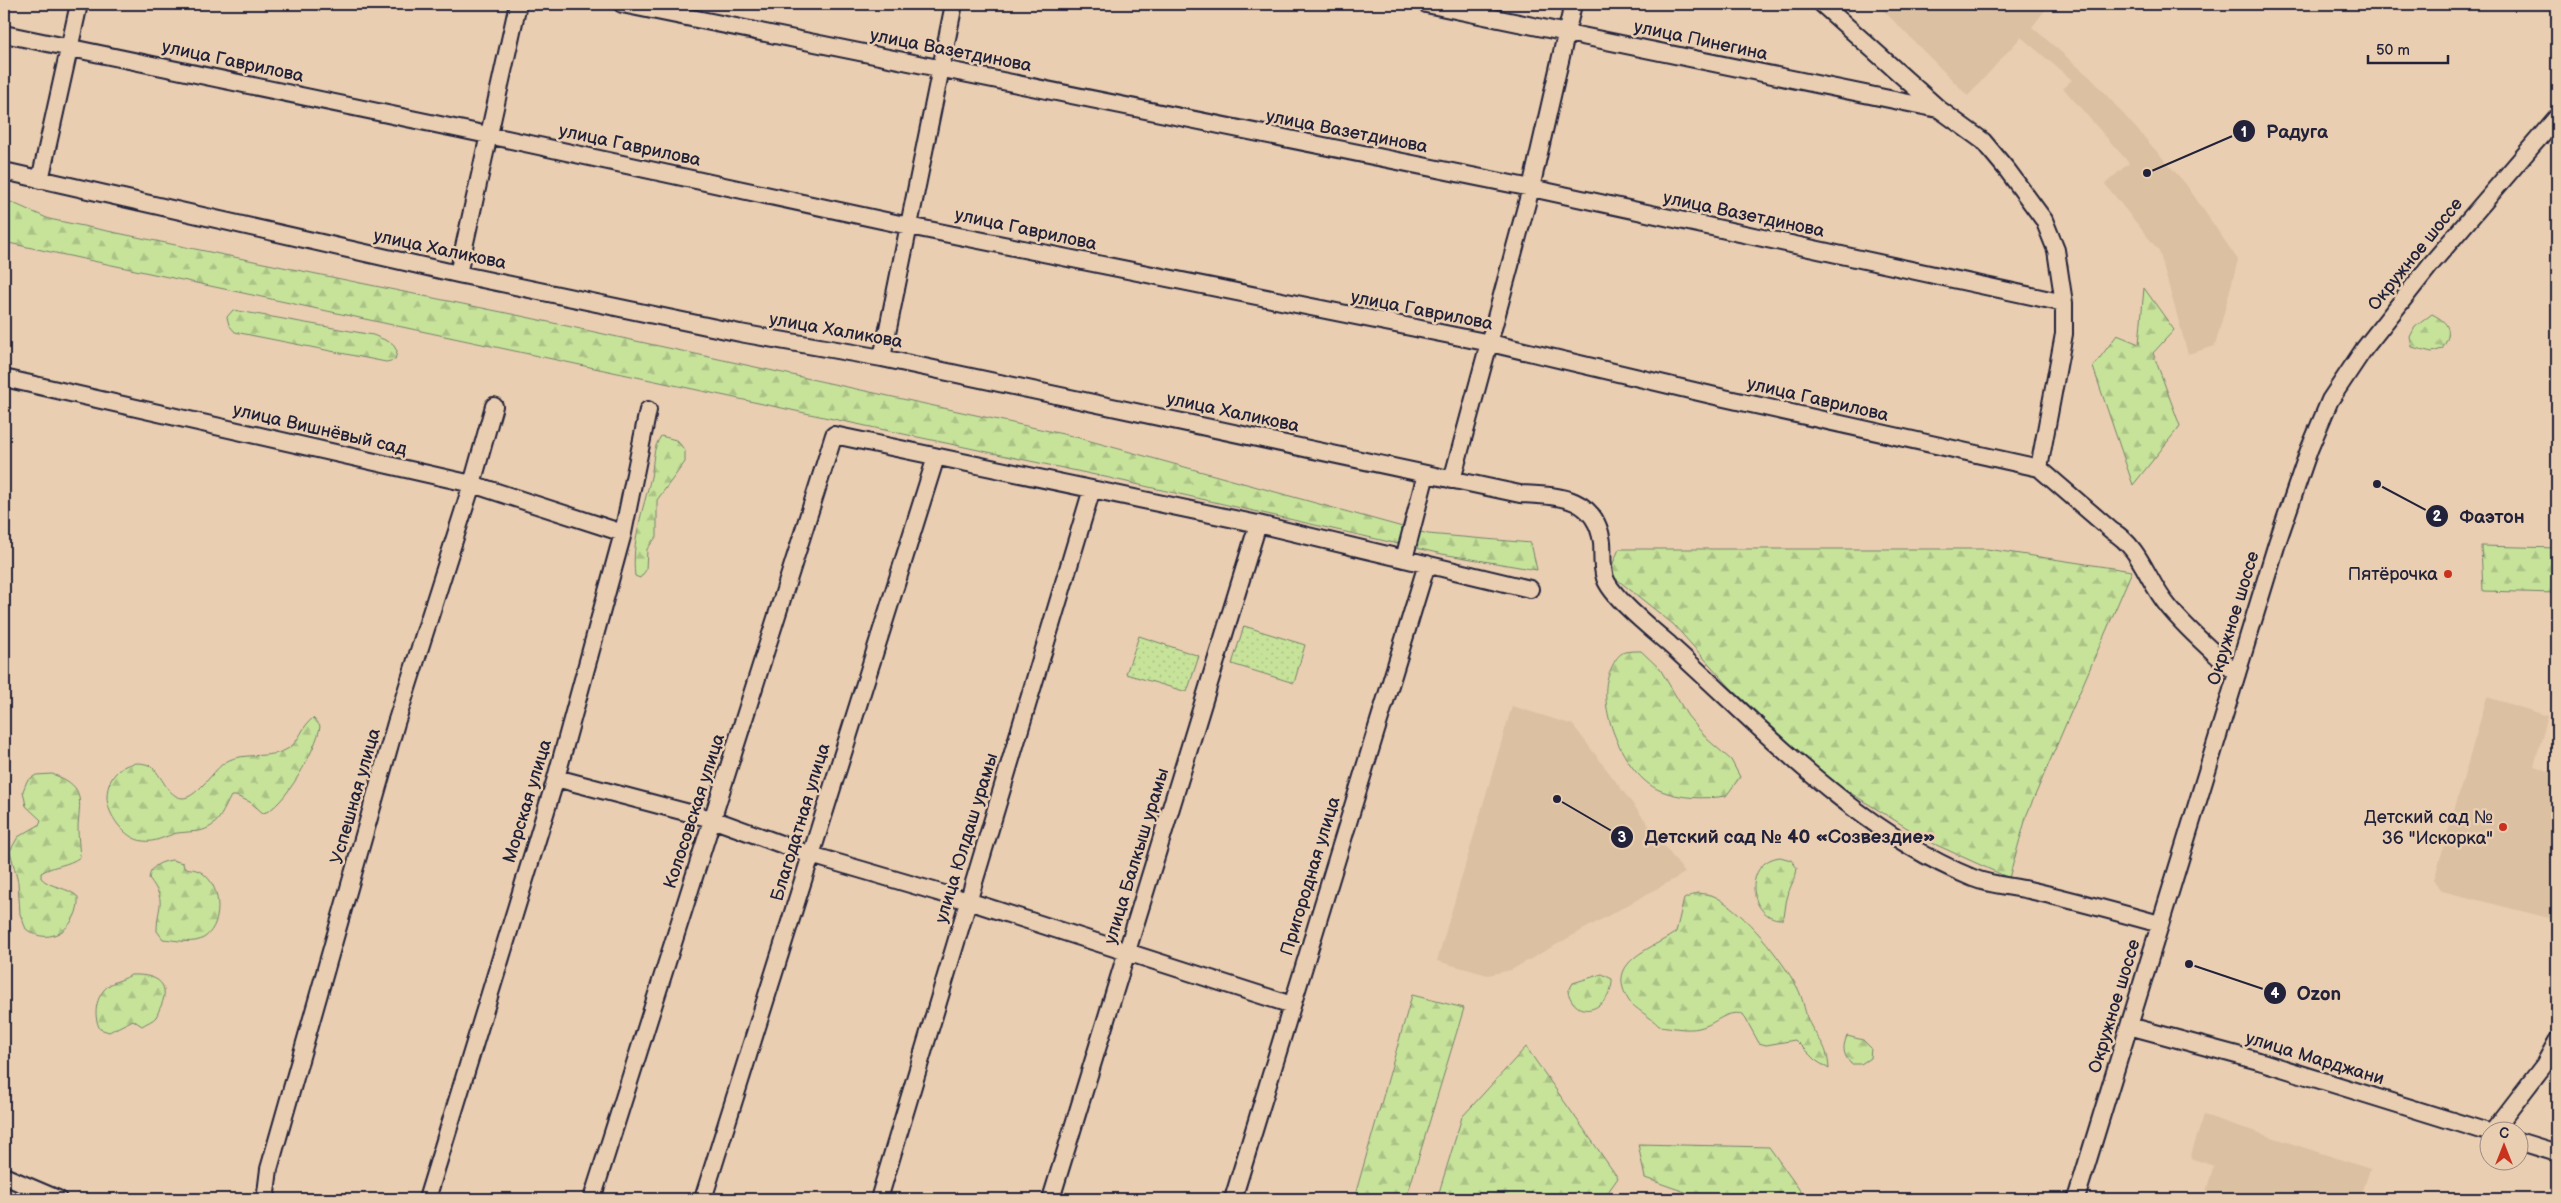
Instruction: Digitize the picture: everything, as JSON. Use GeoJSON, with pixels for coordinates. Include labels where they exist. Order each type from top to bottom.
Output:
{"type":"FeatureCollection","features":[{"type":"Feature","properties":{"kind":"street"},"geometry":{"type":"LineString","coordinates":[[40,180],[79,4]]}},
{"type":"Feature","properties":{"kind":"street"},"geometry":{"type":"LineString","coordinates":[[458,274],[518,4]]}},
{"type":"Feature","properties":{"kind":"street","name":"улица Вазетдинова"},"geometry":{"type":"LineString","coordinates":[[622,4],[1531,188],[2064,303]]}},
{"type":"Feature","properties":{"kind":"street"},"geometry":{"type":"LineString","coordinates":[[882,358],[954,4]]}},
{"type":"Feature","properties":{"kind":"street","name":"улица Пинегина"},"geometry":{"type":"LineString","coordinates":[[1426,4],[1939,109]]}},
{"type":"Feature","properties":{"kind":"street"},"geometry":{"type":"LineString","coordinates":[[1452,480],[1531,188],[1568,33],[1573,4]]}},
{"type":"Feature","properties":{"kind":"street"},"geometry":{"type":"LineString","coordinates":[[1822,4],[1939,109],[1982,141],[2008,170],[2044,220],[2056,250],[2064,303],[2064,334],[2038,468],[2112,531],[2124,538],[2140,559],[2156,589],[2169,607],[2237,674]]}},
{"type":"Feature","properties":{"kind":"street","name":"улица Гаврилова"},"geometry":{"type":"LineString","coordinates":[[4,34],[488,135],[909,226],[1490,343],[1724,398],[2038,468]]}},
{"type":"Feature","properties":{"kind":"street","name":"Окружное шоссе"},"geometry":{"type":"LineString","coordinates":[[2076,1199],[2299,477],[2330,400],[2364,349],[2431,264],[2557,117]]}},
{"type":"Feature","properties":{"kind":"street","name":"улица Халикова"},"geometry":{"type":"LineString","coordinates":[[4,171],[458,274],[740,333],[882,358],[1520,494],[1554,496],[1573,500],[1581,505],[1598,525],[1605,580],[1625,605],[1719,690],[1772,742],[1827,788],[1918,853],[1975,879],[2030,890],[2160,924]]}},
{"type":"Feature","properties":{"kind":"street","name":"улица Вишнёвый сад"},"geometry":{"type":"LineString","coordinates":[[4,378],[472,484],[623,533]]}},
{"type":"Feature","properties":{"kind":"street","name":"Успешная улица"},"geometry":{"type":"LineString","coordinates":[[268,1199],[266,1193],[269,1169],[386,761],[472,484],[494,406]]}},
{"type":"Feature","properties":{"kind":"street","name":"Морская улица"},"geometry":{"type":"LineString","coordinates":[[427,1199],[556,778],[623,533],[648,410]]}},
{"type":"Feature","properties":{"kind":"street","name":"Колосовская улица"},"geometry":{"type":"LineString","coordinates":[[592,1199],[834,435],[936,457]]}},
{"type":"Feature","properties":{"kind":"street"},"geometry":{"type":"LineString","coordinates":[[936,457],[1258,524],[1530,589]]}},
{"type":"Feature","properties":{"kind":"street","name":"Благодатная улица"},"geometry":{"type":"LineString","coordinates":[[703,1199],[936,457]]}},
{"type":"Feature","properties":{"kind":"street"},"geometry":{"type":"LineString","coordinates":[[1404,559],[1426,474]]}},
{"type":"Feature","properties":{"kind":"street","name":"улица Юлдаш урамы"},"geometry":{"type":"LineString","coordinates":[[879,1199],[1092,489]]}},
{"type":"Feature","properties":{"kind":"street","name":"улица Балкыш урамы"},"geometry":{"type":"LineString","coordinates":[[1051,1199],[1258,524]]}},
{"type":"Feature","properties":{"kind":"street","name":"Пригородная улица"},"geometry":{"type":"LineString","coordinates":[[1233,1199],[1426,564]]}},
{"type":"Feature","properties":{"kind":"street"},"geometry":{"type":"LineString","coordinates":[[556,778],[712,819],[811,855],[968,901],[1292,1005]]}},
{"type":"Feature","properties":{"kind":"street","name":"улица Марджани"},"geometry":{"type":"LineString","coordinates":[[2129,1026],[2259,1062],[2478,1129]]}},
{"type":"Feature","properties":{"kind":"street"},"geometry":{"type":"LineString","coordinates":[[2502,1120],[2544,1065],[2557,1041]]}},
{"type":"Feature","properties":{"kind":"street"},"geometry":{"type":"LineString","coordinates":[[2528,1144],[2557,1153]]}},
{"type":"Feature","properties":{"kind":"street"},"geometry":{"type":"LineString","coordinates":[[4,1176],[58,1199]]}},
{"type":"Feature","properties":{"kind":"shaded area"},"geometry":{"type":"Polygon","coordinates":[[[1877,4],[2050,4],[2032,27],[2091,78],[2185,183],[2238,260],[2215,346],[2188,354],[2159,251],[2105,184],[2129,163],[2063,88],[2072,80],[2021,37],[1968,96],[1877,4]]]}},
{"type":"Feature","properties":{"kind":"shaded area","name":"Детский сад № 36 \"Искорка\""},"geometry":{"type":"Polygon","coordinates":[[[2487,697],[2548,716],[2534,766],[2557,774],[2557,920],[2442,891],[2434,880],[2487,697]]]}},
{"type":"Feature","properties":{"kind":"shaded area"},"geometry":{"type":"Polygon","coordinates":[[[1512,706],[1573,725],[1685,873],[1511,970],[1488,975],[1437,961],[1512,706]]]}},
{"type":"Feature","properties":{"kind":"shaded area"},"geometry":{"type":"Polygon","coordinates":[[[2204,1115],[2370,1169],[2360,1199],[2285,1199],[2286,1195],[2281,1194],[2279,1199],[2220,1199],[2205,1194],[2214,1166],[2190,1158],[2204,1115]]]}},
{"type":"Feature","properties":{"kind":"green space"},"geometry":{"type":"Polygon","coordinates":[[[4,199],[49,219],[521,316],[1072,436],[1428,534],[1531,543],[1537,570],[1442,554],[1105,477],[4,242],[4,199]]]}},
{"type":"Feature","properties":{"kind":"green space"},"geometry":{"type":"Polygon","coordinates":[[[2144,288],[2174,330],[2153,353],[2180,426],[2133,485],[2093,367],[2117,335],[2139,344],[2144,288]]]}},
{"type":"Feature","properties":{"kind":"green space"},"geometry":{"type":"Polygon","coordinates":[[[233,310],[373,335],[392,343],[397,351],[395,360],[386,362],[235,332],[229,325],[227,317],[233,310]]]}},
{"type":"Feature","properties":{"kind":"green space"},"geometry":{"type":"Polygon","coordinates":[[[2432,314],[2443,321],[2448,328],[2448,338],[2442,349],[2432,352],[2412,347],[2410,337],[2415,327],[2432,314]]]}},
{"type":"Feature","properties":{"kind":"green space"},"geometry":{"type":"Polygon","coordinates":[[[661,436],[676,440],[680,444],[685,451],[685,462],[657,500],[657,536],[647,549],[646,570],[640,578],[635,576],[636,538],[651,477],[655,451],[661,436]]]}},
{"type":"Feature","properties":{"kind":"green space"},"geometry":{"type":"Polygon","coordinates":[[[2481,546],[2557,548],[2557,593],[2483,591],[2481,546]]]}},
{"type":"Feature","properties":{"kind":"green space"},"geometry":{"type":"Polygon","coordinates":[[[1619,549],[1987,549],[2132,571],[2027,814],[2009,878],[1930,842],[1828,779],[1730,687],[1673,624],[1609,573],[1619,549]]]}},
{"type":"Feature","properties":{"kind":"green space"},"geometry":{"type":"Polygon","coordinates":[[[1244,626],[1305,645],[1294,683],[1232,664],[1244,626]]]}},
{"type":"Feature","properties":{"kind":"green space"},"geometry":{"type":"Polygon","coordinates":[[[1139,636],[1199,656],[1187,692],[1126,674],[1139,636]]]}},
{"type":"Feature","properties":{"kind":"green space"},"geometry":{"type":"Polygon","coordinates":[[[1641,651],[1660,669],[1687,715],[1707,739],[1731,760],[1740,777],[1726,796],[1692,798],[1659,790],[1646,782],[1634,770],[1624,754],[1615,737],[1609,718],[1606,683],[1612,666],[1620,655],[1627,652],[1641,651]]]}},
{"type":"Feature","properties":{"kind":"green space"},"geometry":{"type":"Polygon","coordinates":[[[313,718],[320,726],[306,762],[280,801],[263,813],[250,802],[236,796],[231,796],[216,822],[206,829],[143,841],[130,836],[124,831],[110,811],[107,797],[108,788],[115,774],[127,765],[143,763],[151,766],[172,793],[182,798],[187,797],[198,790],[223,764],[230,760],[238,757],[273,754],[289,748],[313,718]]]}},
{"type":"Feature","properties":{"kind":"green space"},"geometry":{"type":"Polygon","coordinates":[[[52,774],[70,783],[78,793],[80,806],[78,837],[80,857],[41,873],[41,878],[45,881],[78,897],[74,917],[69,925],[54,935],[45,936],[35,935],[26,929],[20,914],[18,882],[10,851],[18,837],[39,825],[41,820],[26,806],[23,791],[27,781],[36,775],[52,774]]]}},
{"type":"Feature","properties":{"kind":"green space"},"geometry":{"type":"Polygon","coordinates":[[[1780,857],[1791,860],[1797,868],[1787,898],[1783,919],[1772,917],[1763,911],[1757,902],[1754,891],[1755,879],[1759,869],[1768,861],[1780,857]]]}},
{"type":"Feature","properties":{"kind":"green space"},"geometry":{"type":"Polygon","coordinates":[[[172,860],[183,863],[184,868],[197,870],[206,876],[216,893],[218,912],[216,922],[205,937],[196,941],[163,939],[157,931],[160,899],[155,886],[149,878],[154,867],[160,863],[172,860]]]}},
{"type":"Feature","properties":{"kind":"green space"},"geometry":{"type":"Polygon","coordinates":[[[1697,893],[1714,896],[1727,904],[1750,925],[1782,963],[1799,991],[1811,1027],[1824,1047],[1829,1069],[1815,1060],[1795,1040],[1766,1045],[1759,1043],[1743,1014],[1731,1014],[1699,1028],[1659,1026],[1629,1001],[1623,987],[1622,976],[1626,966],[1644,951],[1676,932],[1684,899],[1697,893]]]}},
{"type":"Feature","properties":{"kind":"green space"},"geometry":{"type":"Polygon","coordinates":[[[1602,974],[1612,979],[1611,989],[1607,997],[1594,1008],[1587,1010],[1579,1008],[1573,1002],[1568,992],[1573,983],[1602,974]]]}},
{"type":"Feature","properties":{"kind":"green space"},"geometry":{"type":"Polygon","coordinates":[[[131,975],[147,976],[162,985],[164,997],[157,1016],[142,1026],[133,1020],[109,1032],[100,1029],[96,1017],[99,997],[107,987],[131,975]]]}},
{"type":"Feature","properties":{"kind":"green space"},"geometry":{"type":"Polygon","coordinates":[[[1412,995],[1464,1008],[1406,1199],[1354,1199],[1412,995]]]}},
{"type":"Feature","properties":{"kind":"green space"},"geometry":{"type":"Polygon","coordinates":[[[1847,1036],[1863,1040],[1871,1048],[1870,1058],[1861,1064],[1851,1064],[1844,1051],[1847,1036]]]}},
{"type":"Feature","properties":{"kind":"green space"},"geometry":{"type":"Polygon","coordinates":[[[1526,1047],[1618,1178],[1603,1199],[1437,1199],[1462,1117],[1526,1047]]]}},
{"type":"Feature","properties":{"kind":"green space"},"geometry":{"type":"Polygon","coordinates":[[[1638,1144],[1769,1147],[1806,1199],[1705,1199],[1645,1178],[1638,1144]]]}},
{"type":"Feature","properties":{"kind":"place","name":"Радуга"},"geometry":{"type":"Point","coordinates":[2147,173]}},
{"type":"Feature","properties":{"kind":"place","name":"Фаэтон"},"geometry":{"type":"Point","coordinates":[2377,484]}},
{"type":"Feature","properties":{"kind":"place","name":"Пятёрочка"},"geometry":{"type":"Point","coordinates":[2448,574]}},
{"type":"Feature","properties":{"kind":"place","name":"Детский сад № 40 «Созвездие»"},"geometry":{"type":"Point","coordinates":[1557,799]}},
{"type":"Feature","properties":{"kind":"place","name":"Детский сад № 36 \"Искорка\""},"geometry":{"type":"Point","coordinates":[2503,827]}},
{"type":"Feature","properties":{"kind":"place","name":"Ozon"},"geometry":{"type":"Point","coordinates":[2189,964]}}]}
